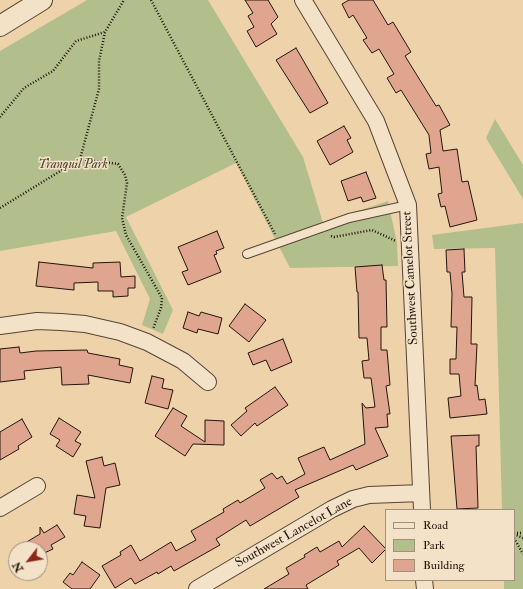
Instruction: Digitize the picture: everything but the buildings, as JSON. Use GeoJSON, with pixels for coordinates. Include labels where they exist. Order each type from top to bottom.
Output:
{"type":"FeatureCollection","features":[{"type":"Feature","properties":{"kind":"street"},"geometry":{"type":"LineString","coordinates":[[0,26],[42,0]]}},
{"type":"Feature","properties":{"kind":"street","name":"Southwest Camelot Street"},"geometry":{"type":"LineString","coordinates":[[303,0],[376,121],[408,205],[422,509]]}},
{"type":"Feature","properties":{"kind":"street"},"geometry":{"type":"LineString","coordinates":[[0,326],[37,321],[85,324],[120,332],[147,342],[183,361],[208,382]]}},
{"type":"Feature","properties":{"kind":"street"},"geometry":{"type":"LineString","coordinates":[[0,508],[37,486]]}},
{"type":"Feature","properties":{"kind":"street","name":"Southwest Lancelot Lane"},"geometry":{"type":"LineString","coordinates":[[197,589],[332,509],[353,499],[369,495],[421,493]]}},
{"type":"Feature","properties":{"kind":"lane"},"geometry":{"type":"LineString","coordinates":[[246,254],[350,218],[408,205]]}},
{"type":"Feature","properties":{"kind":"path"},"geometry":{"type":"LineString","coordinates":[[80,159],[99,89],[99,61],[105,32],[124,0]]}},
{"type":"Feature","properties":{"kind":"path"},"geometry":{"type":"LineString","coordinates":[[151,0],[279,242]]}},
{"type":"Feature","properties":{"kind":"path"},"geometry":{"type":"LineString","coordinates":[[0,117],[24,88],[53,71],[76,41],[105,32]]}},
{"type":"Feature","properties":{"kind":"path"},"geometry":{"type":"LineString","coordinates":[[0,208],[80,159],[118,164],[125,175],[127,183],[122,218],[126,235],[162,298],[161,308],[147,342]]}},
{"type":"Feature","properties":{"kind":"path"},"geometry":{"type":"LineString","coordinates":[[322,227],[334,237],[372,230],[379,232],[392,240],[409,242]]}},
{"type":"Feature","properties":{"kind":"path"},"geometry":{"type":"LineString","coordinates":[[515,540],[523,554]]}},
{"type":"Feature","properties":{"kind":"green space","name":"Tranquil Park"},"geometry":{"type":"Polygon","coordinates":[[[87,0],[208,0],[303,157],[323,223],[388,201],[397,243],[398,266],[290,268],[236,163],[126,217],[173,310],[163,334],[142,325],[150,299],[116,231],[0,251],[0,51],[87,0]]]}},
{"type":"Feature","properties":{"kind":"green space"},"geometry":{"type":"Polygon","coordinates":[[[495,119],[523,165],[523,199],[486,138],[495,119]]]}},
{"type":"Feature","properties":{"kind":"green space"},"geometry":{"type":"Polygon","coordinates":[[[523,223],[523,589],[504,589],[504,581],[515,581],[515,509],[502,509],[495,248],[434,249],[432,235],[523,223]]]}}]}
